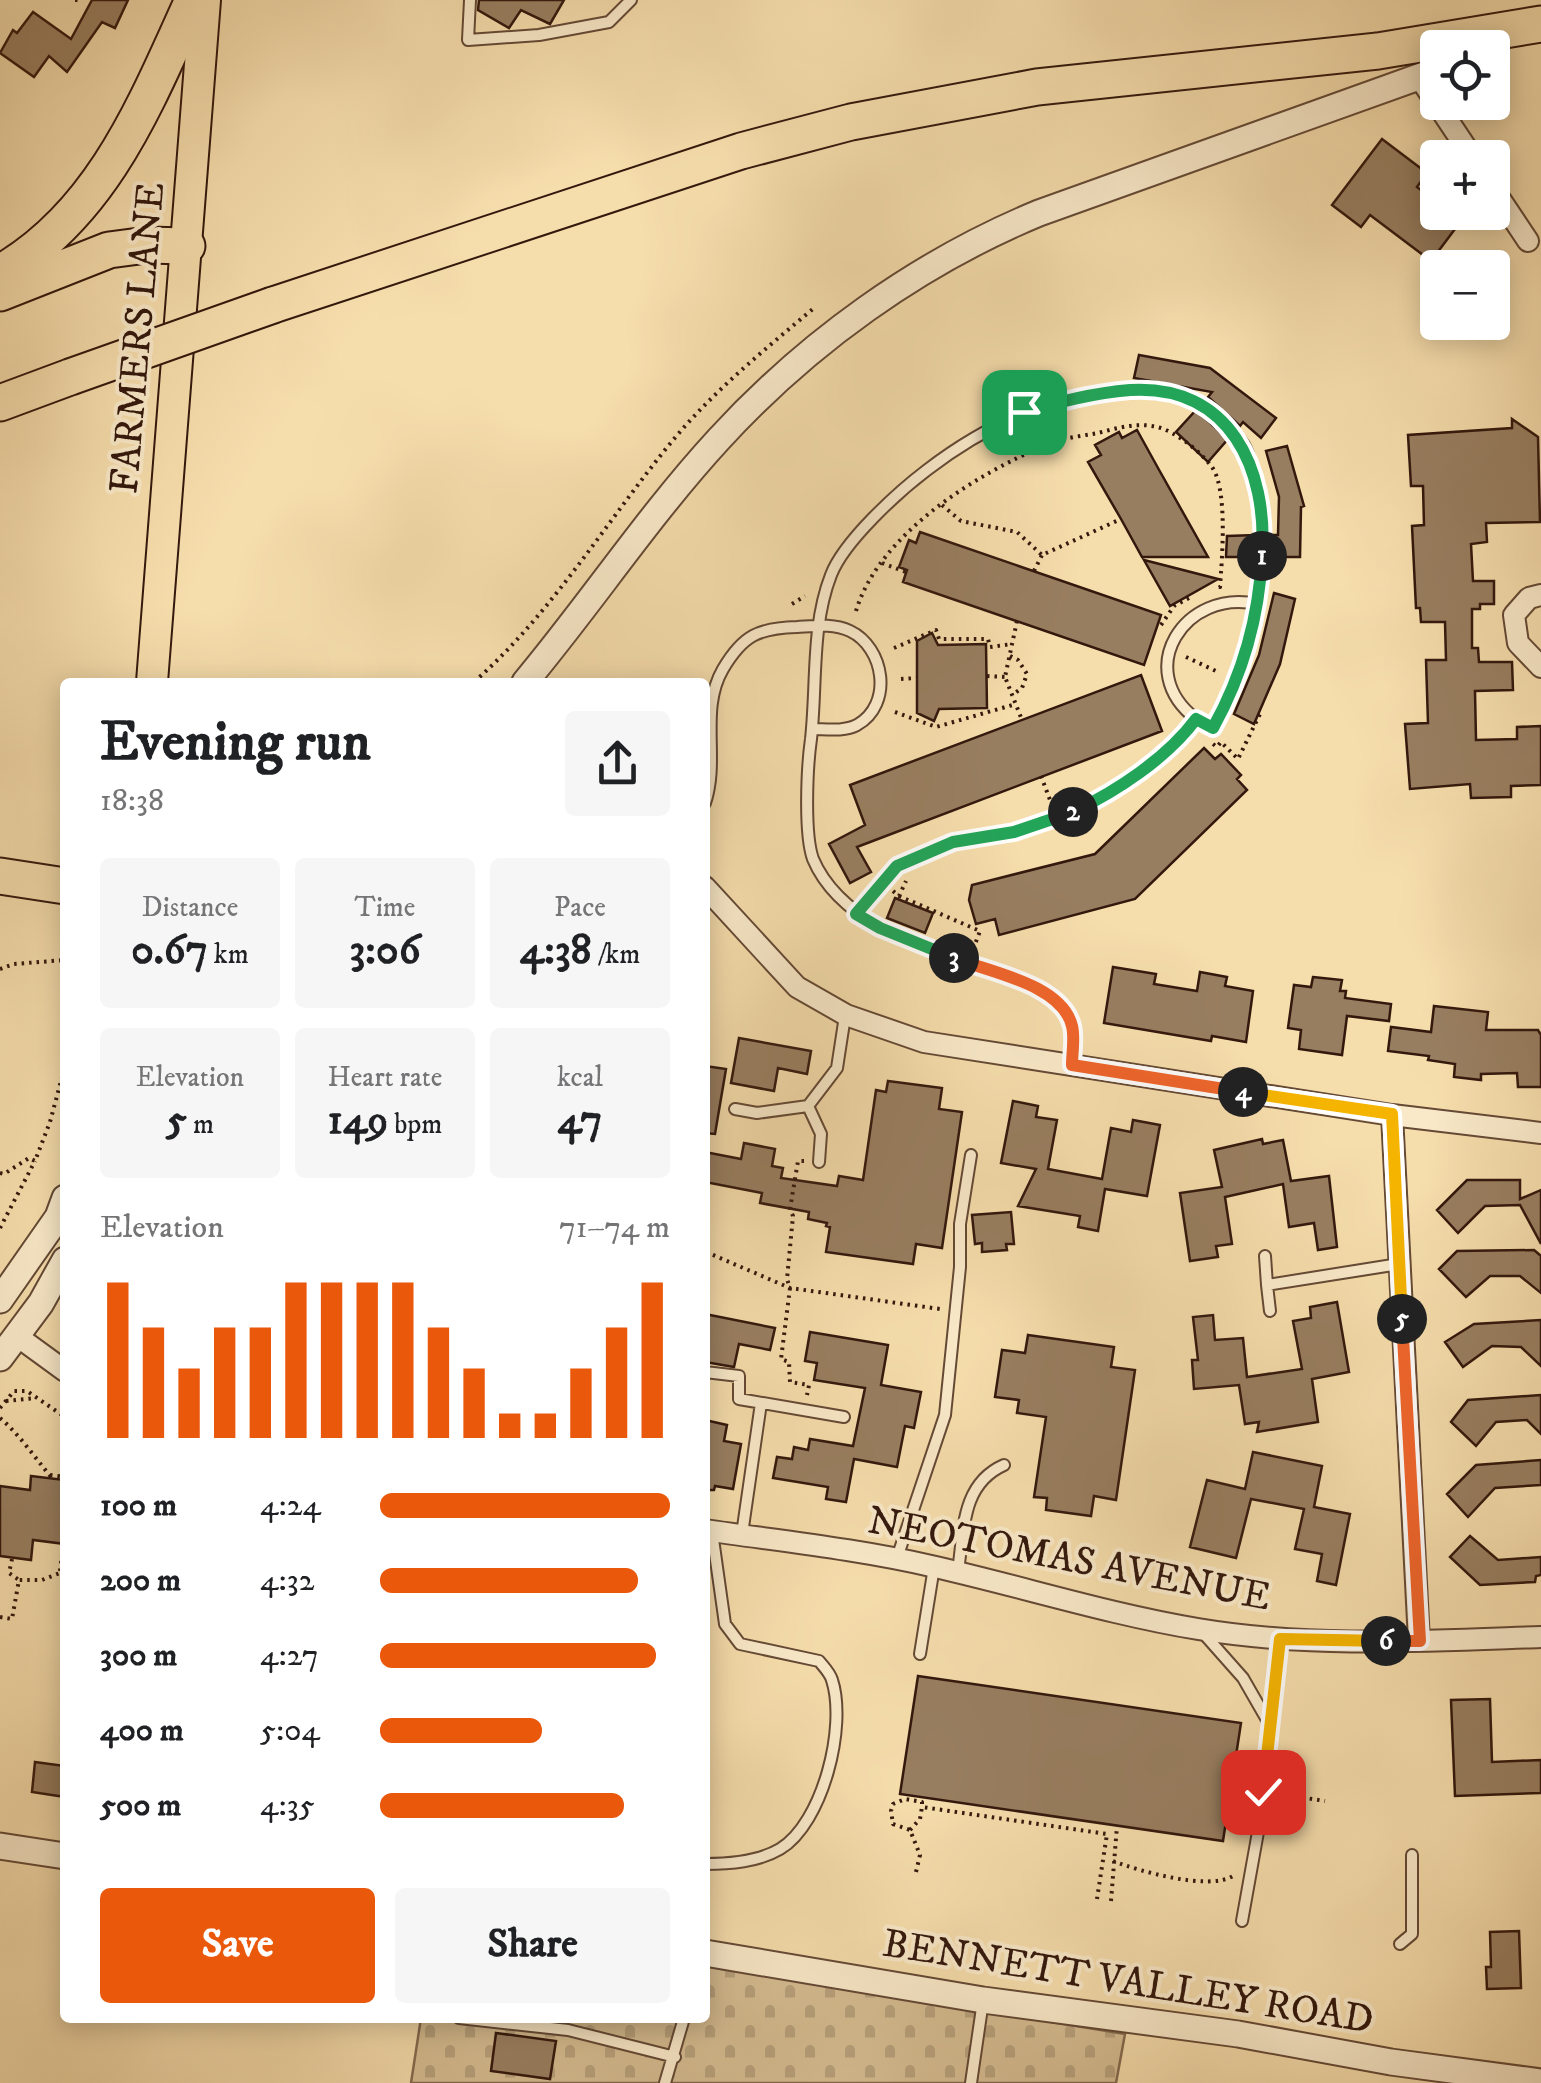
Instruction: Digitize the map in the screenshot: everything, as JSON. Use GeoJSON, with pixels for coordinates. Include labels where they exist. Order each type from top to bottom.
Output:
{"type":"FeatureCollection","features":[{"type":"Feature","properties":{"kind":"highway"},"geometry":{"type":"LineString","coordinates":[[0,273],[52,234],[106,172],[135,126],[193,0]]}},
{"type":"Feature","properties":{"kind":"highway"},"geometry":{"type":"LineString","coordinates":[[0,403],[273,305],[741,150],[878,116],[1037,87],[1391,49],[1541,24]]}},
{"type":"Feature","properties":{"kind":"highway"},"geometry":{"type":"LineString","coordinates":[[0,293],[109,250],[146,245],[187,246]]}},
{"type":"Feature","properties":{"kind":"highway"},"geometry":{"type":"LineString","coordinates":[[0,876],[60,885]]}},
{"type":"Feature","properties":{"kind":"main road","name":"FARMERS LANE"},"geometry":{"type":"LineString","coordinates":[[152,678],[205,0]]}},
{"type":"Feature","properties":{"kind":"street"},"geometry":{"type":"LineString","coordinates":[[1510,44],[1541,33]]}},
{"type":"Feature","properties":{"kind":"street"},"geometry":{"type":"LineString","coordinates":[[528,678],[718,440],[795,367],[895,289],[978,240],[1038,212],[1420,77]]}},
{"type":"Feature","properties":{"kind":"street"},"geometry":{"type":"LineString","coordinates":[[1510,214],[1528,241]]}},
{"type":"Feature","properties":{"kind":"street"},"geometry":{"type":"LineString","coordinates":[[1541,595],[1529,598],[1514,616],[1518,643],[1541,668]]}},
{"type":"Feature","properties":{"kind":"street"},"geometry":{"type":"LineString","coordinates":[[710,892],[798,987],[846,1015],[924,1042],[1392,1114],[1541,1132]]}},
{"type":"Feature","properties":{"kind":"street"},"geometry":{"type":"LineString","coordinates":[[1392,1114],[1420,1641]]}},
{"type":"Feature","properties":{"kind":"street"},"geometry":{"type":"LineString","coordinates":[[0,1300],[60,1212]]}},
{"type":"Feature","properties":{"kind":"street"},"geometry":{"type":"LineString","coordinates":[[0,1358],[8,1331],[41,1303],[60,1269]]}},
{"type":"Feature","properties":{"kind":"street"},"geometry":{"type":"LineString","coordinates":[[8,1331],[60,1367]]}},
{"type":"Feature","properties":{"kind":"street","name":"NEOTOMAS AVENUE"},"geometry":{"type":"LineString","coordinates":[[710,1531],[897,1558],[1200,1630],[1280,1639],[1420,1641],[1541,1637]]}},
{"type":"Feature","properties":{"kind":"street"},"geometry":{"type":"LineString","coordinates":[[0,1846],[60,1855]]}},
{"type":"Feature","properties":{"kind":"street","name":"BENNETT VALLEY ROAD"},"geometry":{"type":"LineString","coordinates":[[710,1954],[983,2000],[1238,2034],[1391,2062],[1541,2082]]}},
{"type":"Feature","properties":{"kind":"lane"},"geometry":{"type":"LineString","coordinates":[[470,0],[468,40],[609,22],[630,0]]}},
{"type":"Feature","properties":{"kind":"lane"},"geometry":{"type":"LineString","coordinates":[[1072,1065],[1072,1024],[1062,1006],[1044,991],[880,928],[856,914],[839,897],[813,858],[806,779],[818,626],[832,572],[871,519],[904,487],[983,430],[1024,412],[1080,397],[1133,390],[1204,404],[1244,446],[1258,486],[1264,531],[1258,604],[1244,662],[1213,728],[1180,704],[1166,670],[1177,633],[1205,607],[1224,601],[1258,604]]}},
{"type":"Feature","properties":{"kind":"lane"},"geometry":{"type":"LineString","coordinates":[[710,783],[713,687],[744,640],[766,628],[838,627],[860,637],[877,660],[880,689],[868,715],[857,725],[844,729],[812,729]]}},
{"type":"Feature","properties":{"kind":"lane"},"geometry":{"type":"LineString","coordinates":[[856,914],[897,866],[953,842],[1014,832],[1077,811],[1168,749],[1196,719]]}},
{"type":"Feature","properties":{"kind":"lane"},"geometry":{"type":"LineString","coordinates":[[735,1109],[757,1112],[808,1106],[838,1068],[846,1015]]}},
{"type":"Feature","properties":{"kind":"lane"},"geometry":{"type":"LineString","coordinates":[[808,1106],[821,1134],[819,1162]]}},
{"type":"Feature","properties":{"kind":"lane"},"geometry":{"type":"LineString","coordinates":[[897,1558],[945,1415],[960,1267],[960,1224],[971,1155]]}},
{"type":"Feature","properties":{"kind":"lane"},"geometry":{"type":"LineString","coordinates":[[1264,1256],[1270,1311]]}},
{"type":"Feature","properties":{"kind":"lane"},"geometry":{"type":"LineString","coordinates":[[1267,1284],[1399,1264]]}},
{"type":"Feature","properties":{"kind":"lane"},"geometry":{"type":"LineString","coordinates":[[710,1373],[739,1376],[739,1399],[844,1417]]}},
{"type":"Feature","properties":{"kind":"lane"},"geometry":{"type":"LineString","coordinates":[[742,1534],[762,1403]]}},
{"type":"Feature","properties":{"kind":"lane"},"geometry":{"type":"LineString","coordinates":[[958,1572],[969,1496],[1004,1465]]}},
{"type":"Feature","properties":{"kind":"lane"},"geometry":{"type":"LineString","coordinates":[[710,1542],[725,1624],[740,1644],[820,1661],[832,1677],[836,1702],[832,1753],[822,1790],[813,1812],[797,1834],[780,1849],[753,1860],[710,1864]]}},
{"type":"Feature","properties":{"kind":"lane"},"geometry":{"type":"LineString","coordinates":[[920,1654],[934,1566]]}},
{"type":"Feature","properties":{"kind":"lane"},"geometry":{"type":"LineString","coordinates":[[1200,1630],[1242,1678],[1270,1726]]}},
{"type":"Feature","properties":{"kind":"lane"},"geometry":{"type":"LineString","coordinates":[[1242,1921],[1258,1832],[1280,1639]]}},
{"type":"Feature","properties":{"kind":"lane"},"geometry":{"type":"LineString","coordinates":[[1400,1944],[1412,1934],[1412,1855]]}},
{"type":"Feature","properties":{"kind":"lane"},"geometry":{"type":"LineString","coordinates":[[971,2083],[983,2000]]}},
{"type":"Feature","properties":{"kind":"lane"},"geometry":{"type":"LineString","coordinates":[[504,2023],[568,2030],[674,2057]]}},
{"type":"Feature","properties":{"kind":"lane"},"geometry":{"type":"LineString","coordinates":[[669,2080],[683,2023]]}},
{"type":"Feature","properties":{"kind":"path"},"geometry":{"type":"LineString","coordinates":[[479,678],[548,607],[671,442],[731,378],[814,308]]}},
{"type":"Feature","properties":{"kind":"path"},"geometry":{"type":"LineString","coordinates":[[856,611],[861,594],[907,534],[978,478],[1050,443],[1134,425],[1170,431],[1213,468],[1224,533],[1220,586],[1212,588]]}},
{"type":"Feature","properties":{"kind":"path"},"geometry":{"type":"LineString","coordinates":[[942,505],[961,521],[1017,532],[1042,555]]}},
{"type":"Feature","properties":{"kind":"path"},"geometry":{"type":"LineString","coordinates":[[1034,571],[1042,555],[1120,519]]}},
{"type":"Feature","properties":{"kind":"path"},"geometry":{"type":"LineString","coordinates":[[882,563],[906,572]]}},
{"type":"Feature","properties":{"kind":"path"},"geometry":{"type":"LineString","coordinates":[[792,604],[809,594]]}},
{"type":"Feature","properties":{"kind":"path"},"geometry":{"type":"LineString","coordinates":[[1160,629],[1174,606],[1198,594]]}},
{"type":"Feature","properties":{"kind":"path"},"geometry":{"type":"LineString","coordinates":[[1016,621],[1006,677],[1022,720]]}},
{"type":"Feature","properties":{"kind":"path"},"geometry":{"type":"LineString","coordinates":[[894,648],[936,630],[939,639],[988,640],[990,647],[1012,644]]}},
{"type":"Feature","properties":{"kind":"path"},"geometry":{"type":"LineString","coordinates":[[1177,652],[1202,665]]}},
{"type":"Feature","properties":{"kind":"path"},"geometry":{"type":"LineString","coordinates":[[1010,656],[1018,660],[1027,674],[1022,688],[1012,695]]}},
{"type":"Feature","properties":{"kind":"path"},"geometry":{"type":"LineString","coordinates":[[987,676],[1006,677]]}},
{"type":"Feature","properties":{"kind":"path"},"geometry":{"type":"LineString","coordinates":[[901,678],[917,678]]}},
{"type":"Feature","properties":{"kind":"path"},"geometry":{"type":"LineString","coordinates":[[894,712],[936,728],[1016,704]]}},
{"type":"Feature","properties":{"kind":"path"},"geometry":{"type":"LineString","coordinates":[[1041,776],[1051,805],[1058,804]]}},
{"type":"Feature","properties":{"kind":"path"},"geometry":{"type":"LineString","coordinates":[[0,969],[60,960]]}},
{"type":"Feature","properties":{"kind":"path"},"geometry":{"type":"LineString","coordinates":[[0,1228],[36,1161],[60,1085]]}},
{"type":"Feature","properties":{"kind":"path"},"geometry":{"type":"LineString","coordinates":[[0,1173],[29,1158],[36,1161]]}},
{"type":"Feature","properties":{"kind":"path"},"geometry":{"type":"LineString","coordinates":[[804,1410],[809,1385],[790,1382],[789,1362],[781,1359],[790,1288],[790,1209],[798,1161],[819,1162]]}},
{"type":"Feature","properties":{"kind":"path"},"geometry":{"type":"LineString","coordinates":[[710,1255],[790,1288],[954,1311]]}},
{"type":"Feature","properties":{"kind":"path"},"geometry":{"type":"LineString","coordinates":[[0,1408],[14,1391],[20,1390],[60,1413]]}},
{"type":"Feature","properties":{"kind":"path"},"geometry":{"type":"LineString","coordinates":[[0,1418],[51,1476],[60,1477]]}},
{"type":"Feature","properties":{"kind":"path"},"geometry":{"type":"LineString","coordinates":[[12,1559],[10,1574],[19,1580],[42,1580],[60,1572]]}},
{"type":"Feature","properties":{"kind":"path"},"geometry":{"type":"LineString","coordinates":[[0,1618],[12,1619],[19,1580]]}},
{"type":"Feature","properties":{"kind":"path"},"geometry":{"type":"LineString","coordinates":[[1243,1834],[1235,1804],[1239,1772],[1251,1750]]}},
{"type":"Feature","properties":{"kind":"path"},"geometry":{"type":"LineString","coordinates":[[1276,1793],[1325,1801]]}},
{"type":"Feature","properties":{"kind":"path"},"geometry":{"type":"LineString","coordinates":[[910,1830],[920,1819],[922,1802],[905,1799],[893,1804],[890,1812],[893,1824],[910,1830],[920,1855],[916,1872]]}},
{"type":"Feature","properties":{"kind":"path"},"geometry":{"type":"LineString","coordinates":[[922,1807],[1108,1834],[1097,1899]]}},
{"type":"Feature","properties":{"kind":"path"},"geometry":{"type":"LineString","coordinates":[[1111,1901],[1118,1826]]}},
{"type":"Feature","properties":{"kind":"path"},"geometry":{"type":"LineString","coordinates":[[1114,1861],[1130,1870],[1213,1882],[1228,1880],[1236,1874]]}},
{"type":"Feature","properties":{"kind":"path"},"geometry":{"type":"LineString","coordinates":[[1101,1877],[1113,1879]]}},
{"type":"Feature","properties":{"kind":"green space"},"geometry":{"type":"Polygon","coordinates":[[[710,1967],[1125,2034],[1116,2083],[411,2083],[420,2023],[710,2023],[710,1967]]]}},
{"type":"Feature","properties":{"kind":"building"},"geometry":{"type":"Polygon","coordinates":[[[92,0],[128,0],[115,28],[102,22],[67,72],[49,56],[34,77],[0,53],[13,30],[17,33],[33,12],[71,39],[92,0]]]}},
{"type":"Feature","properties":{"kind":"building"},"geometry":{"type":"Polygon","coordinates":[[[479,0],[564,0],[550,24],[521,10],[509,28],[478,10],[479,0]]]}},
{"type":"Feature","properties":{"kind":"building"},"geometry":{"type":"Polygon","coordinates":[[[1382,139],[1420,168],[1417,187],[1420,230],[1454,230],[1439,250],[1420,253],[1370,215],[1361,227],[1332,205],[1382,139]]]}},
{"type":"Feature","properties":{"kind":"building"},"geometry":{"type":"Polygon","coordinates":[[[1139,355],[1210,368],[1276,418],[1261,438],[1243,422],[1240,426],[1208,397],[1212,392],[1134,378],[1139,355]]]}},
{"type":"Feature","properties":{"kind":"building"},"geometry":{"type":"Polygon","coordinates":[[[1196,410],[1228,439],[1208,462],[1176,432],[1196,410]]]}},
{"type":"Feature","properties":{"kind":"building"},"geometry":{"type":"Polygon","coordinates":[[[1512,419],[1538,437],[1540,522],[1486,523],[1487,542],[1471,544],[1473,581],[1494,581],[1494,604],[1480,604],[1480,609],[1472,609],[1472,648],[1478,648],[1479,662],[1512,662],[1513,690],[1475,691],[1476,740],[1517,739],[1517,727],[1541,726],[1541,785],[1511,786],[1511,797],[1471,798],[1470,784],[1410,789],[1405,724],[1428,723],[1426,660],[1446,660],[1445,622],[1421,622],[1420,608],[1416,608],[1412,526],[1424,525],[1423,486],[1411,486],[1408,435],[1512,428],[1512,419]]]}},
{"type":"Feature","properties":{"kind":"building"},"geometry":{"type":"Polygon","coordinates":[[[1137,430],[1208,557],[1142,557],[1088,462],[1101,455],[1095,445],[1119,432],[1122,438],[1137,430]]]}},
{"type":"Feature","properties":{"kind":"building"},"geometry":{"type":"Polygon","coordinates":[[[1287,446],[1304,506],[1300,557],[1273,557],[1279,497],[1266,451],[1287,446]]]}},
{"type":"Feature","properties":{"kind":"building"},"geometry":{"type":"Polygon","coordinates":[[[920,532],[1161,615],[1144,665],[903,582],[907,570],[899,567],[909,540],[916,543],[920,532]]]}},
{"type":"Feature","properties":{"kind":"building"},"geometry":{"type":"Polygon","coordinates":[[[1256,535],[1255,557],[1226,557],[1227,536],[1256,535]]]}},
{"type":"Feature","properties":{"kind":"building"},"geometry":{"type":"Polygon","coordinates":[[[1144,560],[1218,579],[1170,606],[1144,560]]]}},
{"type":"Feature","properties":{"kind":"building"},"geometry":{"type":"Polygon","coordinates":[[[1274,593],[1295,599],[1280,664],[1254,724],[1234,714],[1259,655],[1274,593]]]}},
{"type":"Feature","properties":{"kind":"building"},"geometry":{"type":"Polygon","coordinates":[[[932,633],[938,645],[986,644],[987,708],[939,709],[934,721],[917,713],[917,641],[932,633]]]}},
{"type":"Feature","properties":{"kind":"building"},"geometry":{"type":"Polygon","coordinates":[[[1141,675],[1162,731],[857,847],[871,872],[850,883],[829,844],[865,825],[850,785],[1141,675]]]}},
{"type":"Feature","properties":{"kind":"building"},"geometry":{"type":"Polygon","coordinates":[[[1204,748],[1215,759],[1221,754],[1241,775],[1237,779],[1247,790],[1135,899],[999,935],[995,919],[976,924],[969,900],[972,885],[1095,854],[1204,748]]]}},
{"type":"Feature","properties":{"kind":"building"},"geometry":{"type":"Polygon","coordinates":[[[895,898],[933,913],[925,933],[887,918],[895,898]]]}},
{"type":"Feature","properties":{"kind":"building"},"geometry":{"type":"Polygon","coordinates":[[[1113,967],[1156,974],[1154,984],[1197,991],[1200,972],[1227,977],[1225,986],[1253,991],[1246,1042],[1212,1036],[1211,1041],[1104,1023],[1113,967]]]}},
{"type":"Feature","properties":{"kind":"building"},"geometry":{"type":"Polygon","coordinates":[[[1313,977],[1342,980],[1340,991],[1346,991],[1345,998],[1391,1004],[1389,1021],[1347,1016],[1342,1055],[1299,1049],[1301,1030],[1288,1028],[1294,985],[1311,987],[1313,977]]]}},
{"type":"Feature","properties":{"kind":"building"},"geometry":{"type":"Polygon","coordinates":[[[1434,1006],[1488,1012],[1486,1030],[1538,1030],[1541,1087],[1518,1087],[1517,1073],[1481,1074],[1481,1080],[1454,1077],[1455,1064],[1388,1051],[1391,1027],[1431,1032],[1434,1006]]]}},
{"type":"Feature","properties":{"kind":"building"},"geometry":{"type":"Polygon","coordinates":[[[739,1038],[811,1051],[807,1074],[778,1068],[774,1091],[731,1083],[739,1038]]]}},
{"type":"Feature","properties":{"kind":"building"},"geometry":{"type":"Polygon","coordinates":[[[710,1067],[726,1069],[715,1134],[710,1134],[710,1067]]]}},
{"type":"Feature","properties":{"kind":"building"},"geometry":{"type":"Polygon","coordinates":[[[888,1081],[942,1088],[939,1109],[962,1112],[942,1248],[916,1244],[913,1264],[826,1252],[830,1227],[808,1219],[809,1212],[760,1203],[762,1193],[710,1183],[710,1153],[741,1159],[744,1143],[775,1149],[772,1166],[783,1168],[781,1178],[837,1186],[839,1176],[863,1180],[876,1090],[886,1092],[888,1081]]]}},
{"type":"Feature","properties":{"kind":"building"},"geometry":{"type":"Polygon","coordinates":[[[1013,1101],[1038,1106],[1036,1117],[1057,1120],[1048,1169],[1102,1179],[1111,1128],[1131,1132],[1133,1120],[1160,1125],[1147,1196],[1105,1189],[1098,1231],[1078,1227],[1080,1216],[1018,1206],[1036,1169],[1001,1163],[1013,1101]]]}},
{"type":"Feature","properties":{"kind":"building"},"geometry":{"type":"Polygon","coordinates":[[[1262,1139],[1263,1144],[1283,1140],[1291,1181],[1329,1176],[1337,1247],[1318,1250],[1314,1223],[1289,1227],[1283,1184],[1225,1197],[1232,1244],[1216,1246],[1218,1257],[1190,1261],[1180,1193],[1222,1187],[1214,1150],[1262,1139]]]}},
{"type":"Feature","properties":{"kind":"building"},"geometry":{"type":"Polygon","coordinates":[[[1467,1180],[1520,1180],[1520,1199],[1541,1190],[1541,1244],[1520,1205],[1485,1206],[1458,1233],[1437,1210],[1467,1180]]]}},
{"type":"Feature","properties":{"kind":"building"},"geometry":{"type":"Polygon","coordinates":[[[1011,1212],[1014,1244],[1006,1244],[1007,1250],[982,1252],[982,1243],[975,1244],[972,1215],[1011,1212]]]}},
{"type":"Feature","properties":{"kind":"building"},"geometry":{"type":"Polygon","coordinates":[[[1534,1250],[1541,1256],[1541,1293],[1520,1276],[1490,1276],[1466,1297],[1439,1269],[1457,1251],[1534,1250]]]}},
{"type":"Feature","properties":{"kind":"building"},"geometry":{"type":"Polygon","coordinates":[[[1337,1302],[1349,1372],[1312,1379],[1318,1422],[1257,1432],[1259,1422],[1245,1424],[1239,1385],[1194,1389],[1192,1360],[1198,1360],[1193,1317],[1213,1315],[1215,1340],[1243,1338],[1247,1377],[1302,1369],[1293,1321],[1311,1318],[1310,1307],[1337,1302]]]}},
{"type":"Feature","properties":{"kind":"building"},"geometry":{"type":"Polygon","coordinates":[[[710,1315],[775,1328],[770,1350],[739,1344],[734,1367],[710,1363],[710,1315]]]}},
{"type":"Feature","properties":{"kind":"building"},"geometry":{"type":"Polygon","coordinates":[[[1541,1320],[1541,1366],[1521,1347],[1492,1346],[1463,1367],[1445,1342],[1474,1324],[1541,1320]]]}},
{"type":"Feature","properties":{"kind":"building"},"geometry":{"type":"Polygon","coordinates":[[[810,1332],[888,1345],[881,1385],[921,1392],[914,1428],[905,1426],[897,1467],[854,1459],[846,1502],[826,1499],[828,1487],[773,1478],[777,1457],[792,1459],[794,1447],[808,1450],[810,1439],[853,1446],[865,1388],[814,1380],[817,1363],[805,1361],[810,1332]]]}},
{"type":"Feature","properties":{"kind":"building"},"geometry":{"type":"Polygon","coordinates":[[[1028,1335],[1114,1347],[1111,1367],[1135,1370],[1116,1500],[1094,1496],[1091,1516],[1046,1510],[1047,1498],[1034,1497],[1046,1417],[1017,1413],[1019,1400],[995,1397],[1002,1350],[1025,1353],[1028,1335]]]}},
{"type":"Feature","properties":{"kind":"building"},"geometry":{"type":"Polygon","coordinates":[[[1541,1395],[1541,1434],[1527,1420],[1496,1422],[1476,1446],[1451,1422],[1468,1400],[1541,1395]]]}},
{"type":"Feature","properties":{"kind":"building"},"geometry":{"type":"Polygon","coordinates":[[[710,1421],[727,1425],[724,1441],[741,1444],[733,1489],[715,1486],[710,1490],[710,1421]]]}},
{"type":"Feature","properties":{"kind":"building"},"geometry":{"type":"Polygon","coordinates":[[[1253,1452],[1322,1466],[1314,1507],[1350,1514],[1336,1585],[1317,1581],[1322,1554],[1295,1549],[1304,1509],[1251,1499],[1236,1558],[1190,1547],[1207,1480],[1245,1489],[1253,1452]]]}},
{"type":"Feature","properties":{"kind":"building"},"geometry":{"type":"Polygon","coordinates":[[[1541,1460],[1541,1485],[1495,1488],[1468,1517],[1447,1494],[1476,1465],[1541,1460]]]}},
{"type":"Feature","properties":{"kind":"building"},"geometry":{"type":"Polygon","coordinates":[[[31,1476],[60,1479],[60,1543],[33,1540],[31,1560],[0,1556],[0,1486],[30,1490],[31,1476]]]}},
{"type":"Feature","properties":{"kind":"building"},"geometry":{"type":"Polygon","coordinates":[[[1470,1536],[1498,1560],[1541,1557],[1541,1575],[1536,1576],[1535,1582],[1480,1585],[1450,1557],[1470,1536]]]}},
{"type":"Feature","properties":{"kind":"building"},"geometry":{"type":"Polygon","coordinates":[[[918,1676],[1241,1723],[1223,1841],[900,1794],[918,1676]]]}},
{"type":"Feature","properties":{"kind":"building"},"geometry":{"type":"Polygon","coordinates":[[[1490,1699],[1492,1762],[1541,1760],[1541,1793],[1455,1796],[1451,1700],[1490,1699]]]}},
{"type":"Feature","properties":{"kind":"building"},"geometry":{"type":"Polygon","coordinates":[[[35,1762],[60,1765],[60,1796],[32,1792],[35,1762]]]}},
{"type":"Feature","properties":{"kind":"building"},"geometry":{"type":"Polygon","coordinates":[[[1519,1931],[1521,1988],[1487,1989],[1490,1932],[1519,1931]]]}},
{"type":"Feature","properties":{"kind":"building"},"geometry":{"type":"Polygon","coordinates":[[[496,2033],[556,2041],[550,2079],[491,2071],[496,2033]]]}},
{"type":"Feature","properties":{"kind":"route"},"geometry":{"type":"LineString","coordinates":[[1024,412],[1080,397],[1133,390],[1178,396],[1204,404],[1244,446],[1258,486],[1264,531],[1260,588],[1244,662],[1213,728],[1196,719],[1168,749],[1077,811],[1014,832],[953,842],[897,866],[856,914],[958,960],[1044,991],[1062,1006],[1072,1024],[1072,1065],[1392,1114],[1420,1641],[1280,1639],[1263,1792]]}}]}
